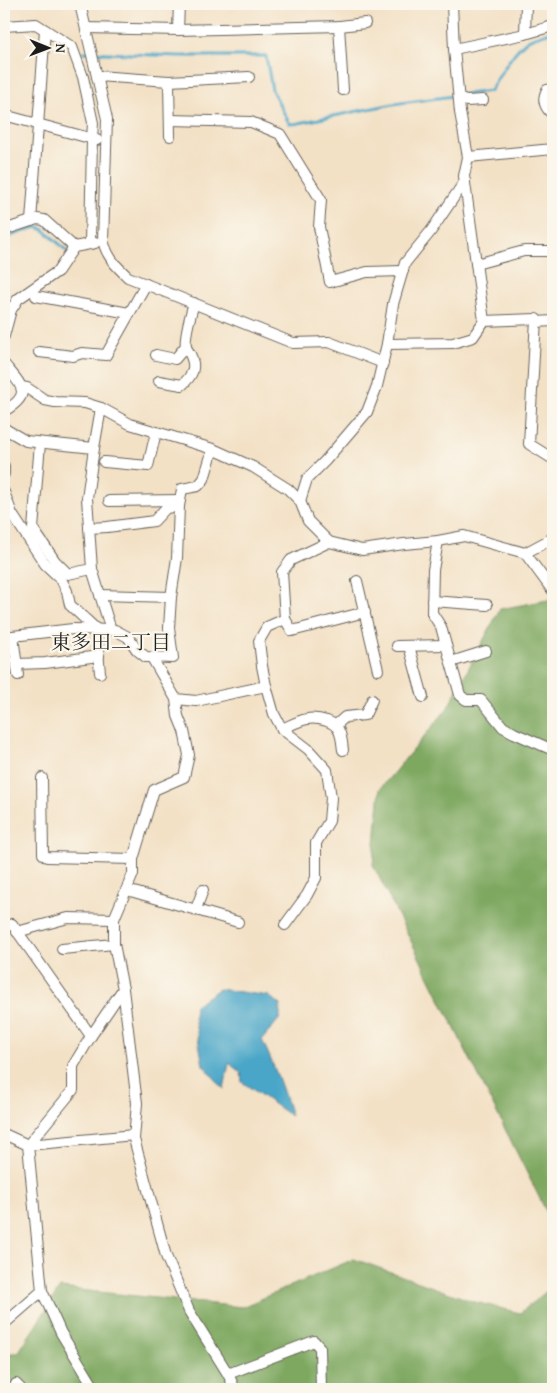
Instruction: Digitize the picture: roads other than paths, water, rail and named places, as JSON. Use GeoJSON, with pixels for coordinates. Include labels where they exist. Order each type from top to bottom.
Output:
{"type":"FeatureCollection","features":[{"type":"Feature","properties":{"kind":"street"},"geometry":{"type":"LineString","coordinates":[[80,4],[107,119],[103,241],[107,253],[114,264],[128,276],[293,344],[329,342],[383,363]]}},
{"type":"Feature","properties":{"kind":"street"},"geometry":{"type":"LineString","coordinates":[[178,30],[179,4]]}},
{"type":"Feature","properties":{"kind":"street"},"geometry":{"type":"LineString","coordinates":[[386,344],[453,344],[473,338],[484,321],[464,176],[468,158],[460,112],[452,4],[457,4]]}},
{"type":"Feature","properties":{"kind":"street"},"geometry":{"type":"LineString","coordinates":[[525,34],[526,4]]}},
{"type":"Feature","properties":{"kind":"street"},"geometry":{"type":"LineString","coordinates":[[86,28],[178,30],[339,26],[365,23]]}},
{"type":"Feature","properties":{"kind":"street"},"geometry":{"type":"LineString","coordinates":[[4,26],[36,24],[72,47],[83,77],[94,123],[90,244]]}},
{"type":"Feature","properties":{"kind":"street"},"geometry":{"type":"LineString","coordinates":[[339,26],[343,90]]}},
{"type":"Feature","properties":{"kind":"street"},"geometry":{"type":"LineString","coordinates":[[454,49],[553,26]]}},
{"type":"Feature","properties":{"kind":"street"},"geometry":{"type":"LineString","coordinates":[[31,221],[45,30]]}},
{"type":"Feature","properties":{"kind":"street"},"geometry":{"type":"LineString","coordinates":[[97,76],[169,81],[249,77]]}},
{"type":"Feature","properties":{"kind":"street"},"geometry":{"type":"LineString","coordinates":[[169,81],[170,136]]}},
{"type":"Feature","properties":{"kind":"street"},"geometry":{"type":"LineString","coordinates":[[553,89],[547,90],[544,96],[545,107],[553,113]]}},
{"type":"Feature","properties":{"kind":"street"},"geometry":{"type":"LineString","coordinates":[[460,99],[467,101],[482,100]]}},
{"type":"Feature","properties":{"kind":"street"},"geometry":{"type":"LineString","coordinates":[[4,115],[106,142]]}},
{"type":"Feature","properties":{"kind":"street"},"geometry":{"type":"LineString","coordinates":[[170,120],[251,122],[280,134],[322,200],[319,227],[330,282],[367,272],[403,271]]}},
{"type":"Feature","properties":{"kind":"street"},"geometry":{"type":"LineString","coordinates":[[468,158],[553,149]]}},
{"type":"Feature","properties":{"kind":"street"},"geometry":{"type":"LineString","coordinates":[[300,501],[307,480],[366,412],[377,386],[393,304],[405,263],[465,181]]}},
{"type":"Feature","properties":{"kind":"street"},"geometry":{"type":"LineString","coordinates":[[4,230],[37,219],[44,220],[74,247]]}},
{"type":"Feature","properties":{"kind":"street"},"geometry":{"type":"LineString","coordinates":[[4,336],[11,310],[18,299],[58,271],[74,247],[103,241]]}},
{"type":"Feature","properties":{"kind":"street"},"geometry":{"type":"LineString","coordinates":[[476,264],[524,251],[553,251]]}},
{"type":"Feature","properties":{"kind":"street"},"geometry":{"type":"LineString","coordinates":[[39,352],[73,356],[82,353],[106,355],[146,284]]}},
{"type":"Feature","properties":{"kind":"street"},"geometry":{"type":"LineString","coordinates":[[36,296],[129,313]]}},
{"type":"Feature","properties":{"kind":"street"},"geometry":{"type":"LineString","coordinates":[[159,381],[182,385],[192,376],[194,370],[192,356],[186,346],[188,320],[194,303]]}},
{"type":"Feature","properties":{"kind":"street"},"geometry":{"type":"LineString","coordinates":[[484,321],[536,319],[536,322],[553,321]]}},
{"type":"Feature","properties":{"kind":"street"},"geometry":{"type":"LineString","coordinates":[[536,322],[529,444],[553,459]]}},
{"type":"Feature","properties":{"kind":"street"},"geometry":{"type":"LineString","coordinates":[[156,355],[175,359],[186,346]]}},
{"type":"Feature","properties":{"kind":"street"},"geometry":{"type":"LineString","coordinates":[[4,364],[20,384],[22,392],[17,403],[4,410]]}},
{"type":"Feature","properties":{"kind":"street"},"geometry":{"type":"LineString","coordinates":[[21,387],[27,388],[46,400],[85,403],[101,408],[130,424],[213,449],[253,467],[288,489],[300,501],[308,521],[329,542],[362,550],[464,536],[525,553],[553,592]]}},
{"type":"Feature","properties":{"kind":"street"},"geometry":{"type":"LineString","coordinates":[[101,408],[87,498],[92,569],[111,630]]}},
{"type":"Feature","properties":{"kind":"street"},"geometry":{"type":"LineString","coordinates":[[4,427],[26,441],[94,448]]}},
{"type":"Feature","properties":{"kind":"street"},"geometry":{"type":"LineString","coordinates":[[104,462],[148,466],[156,432]]}},
{"type":"Feature","properties":{"kind":"street"},"geometry":{"type":"LineString","coordinates":[[40,443],[33,529],[55,562],[68,574],[92,569]]}},
{"type":"Feature","properties":{"kind":"street"},"geometry":{"type":"LineString","coordinates":[[98,656],[45,663],[18,670],[9,636],[73,629],[115,630],[128,637],[137,650],[146,657],[173,658],[169,628],[171,597],[178,558],[182,489],[198,486],[204,479],[213,449]]}},
{"type":"Feature","properties":{"kind":"street"},"geometry":{"type":"LineString","coordinates":[[4,466],[4,474]]}},
{"type":"Feature","properties":{"kind":"street"},"geometry":{"type":"LineString","coordinates":[[4,492],[12,514],[45,564],[61,579],[70,605],[96,629],[100,673]]}},
{"type":"Feature","properties":{"kind":"street"},"geometry":{"type":"LineString","coordinates":[[109,501],[180,503]]}},
{"type":"Feature","properties":{"kind":"street"},"geometry":{"type":"LineString","coordinates":[[89,528],[107,528],[154,520],[166,508],[180,503]]}},
{"type":"Feature","properties":{"kind":"street"},"geometry":{"type":"LineString","coordinates":[[525,553],[553,538]]}},
{"type":"Feature","properties":{"kind":"street"},"geometry":{"type":"LineString","coordinates":[[438,541],[434,570],[432,613],[441,627],[460,695],[466,700],[481,700],[503,727],[553,750]]}},
{"type":"Feature","properties":{"kind":"street"},"geometry":{"type":"LineString","coordinates":[[329,542],[291,560],[282,572],[285,619],[292,631],[365,612]]}},
{"type":"Feature","properties":{"kind":"street"},"geometry":{"type":"LineString","coordinates":[[357,581],[378,670]]}},
{"type":"Feature","properties":{"kind":"street"},"geometry":{"type":"LineString","coordinates":[[100,595],[171,597]]}},
{"type":"Feature","properties":{"kind":"street"},"geometry":{"type":"LineString","coordinates":[[432,601],[487,605]]}},
{"type":"Feature","properties":{"kind":"street"},"geometry":{"type":"LineString","coordinates":[[285,619],[266,627],[259,641],[266,686],[274,714],[282,729],[308,749],[327,770],[331,798],[330,820],[316,843],[316,878],[307,896],[285,925]]}},
{"type":"Feature","properties":{"kind":"street"},"geometry":{"type":"LineString","coordinates":[[397,646],[446,645]]}},
{"type":"Feature","properties":{"kind":"street"},"geometry":{"type":"LineString","coordinates":[[409,646],[423,696]]}},
{"type":"Feature","properties":{"kind":"street"},"geometry":{"type":"LineString","coordinates":[[451,662],[486,651]]}},
{"type":"Feature","properties":{"kind":"street"},"geometry":{"type":"LineString","coordinates":[[152,658],[176,699],[178,716],[189,755],[184,777],[154,790],[133,859],[133,874],[114,919],[114,944],[123,989],[138,1102],[134,1139],[166,1256],[189,1311],[228,1374],[235,1389]]}},
{"type":"Feature","properties":{"kind":"street"},"geometry":{"type":"LineString","coordinates":[[176,699],[196,701],[266,686]]}},
{"type":"Feature","properties":{"kind":"street"},"geometry":{"type":"LineString","coordinates":[[336,725],[345,717],[365,715],[372,700]]}},
{"type":"Feature","properties":{"kind":"street"},"geometry":{"type":"LineString","coordinates":[[282,729],[305,719],[313,718],[330,722],[336,725],[339,730],[343,750]]}},
{"type":"Feature","properties":{"kind":"street"},"geometry":{"type":"LineString","coordinates":[[42,778],[42,854],[47,856],[133,859]]}},
{"type":"Feature","properties":{"kind":"street"},"geometry":{"type":"LineString","coordinates":[[127,890],[238,922]]}},
{"type":"Feature","properties":{"kind":"street"},"geometry":{"type":"LineString","coordinates":[[196,909],[203,890]]}},
{"type":"Feature","properties":{"kind":"street"},"geometry":{"type":"LineString","coordinates":[[91,1036],[15,928],[68,918],[114,919]]}},
{"type":"Feature","properties":{"kind":"street"},"geometry":{"type":"LineString","coordinates":[[62,949],[114,944]]}},
{"type":"Feature","properties":{"kind":"street"},"geometry":{"type":"LineString","coordinates":[[95,1389],[61,1333],[42,1291],[28,1144],[73,1090],[73,1066],[123,989]]}},
{"type":"Feature","properties":{"kind":"street"},"geometry":{"type":"LineString","coordinates":[[4,1134],[28,1144],[134,1135]]}},
{"type":"Feature","properties":{"kind":"street"},"geometry":{"type":"LineString","coordinates":[[4,1324],[42,1291]]}},
{"type":"Feature","properties":{"kind":"street"},"geometry":{"type":"LineString","coordinates":[[228,1374],[314,1341],[320,1348],[321,1389]]}},
{"type":"Feature","properties":{"kind":"street"},"geometry":{"type":"LineString","coordinates":[[14,1389],[16,1384],[21,1389]]}},
{"type":"Feature","properties":{"kind":"water"},"geometry":{"type":"Polygon","coordinates":[[[219,989],[269,996],[280,1005],[280,1018],[262,1040],[278,1077],[291,1116],[242,1082],[241,1073],[229,1063],[224,1089],[203,1065],[194,1016],[195,1005],[219,989]]]}},
{"type":"Feature","properties":{"kind":"waterway"},"geometry":{"type":"LineString","coordinates":[[83,52],[178,56],[266,56],[272,90],[289,123],[294,124],[393,104],[490,91],[522,45],[529,39],[553,31]]}},
{"type":"Feature","properties":{"kind":"waterway"},"geometry":{"type":"LineString","coordinates":[[4,238],[37,227],[44,230],[67,251]]}},
{"type":"Feature","properties":{"kind":"district","name":"東多田二丁目"},"geometry":{"type":"Point","coordinates":[111,641]}}]}
